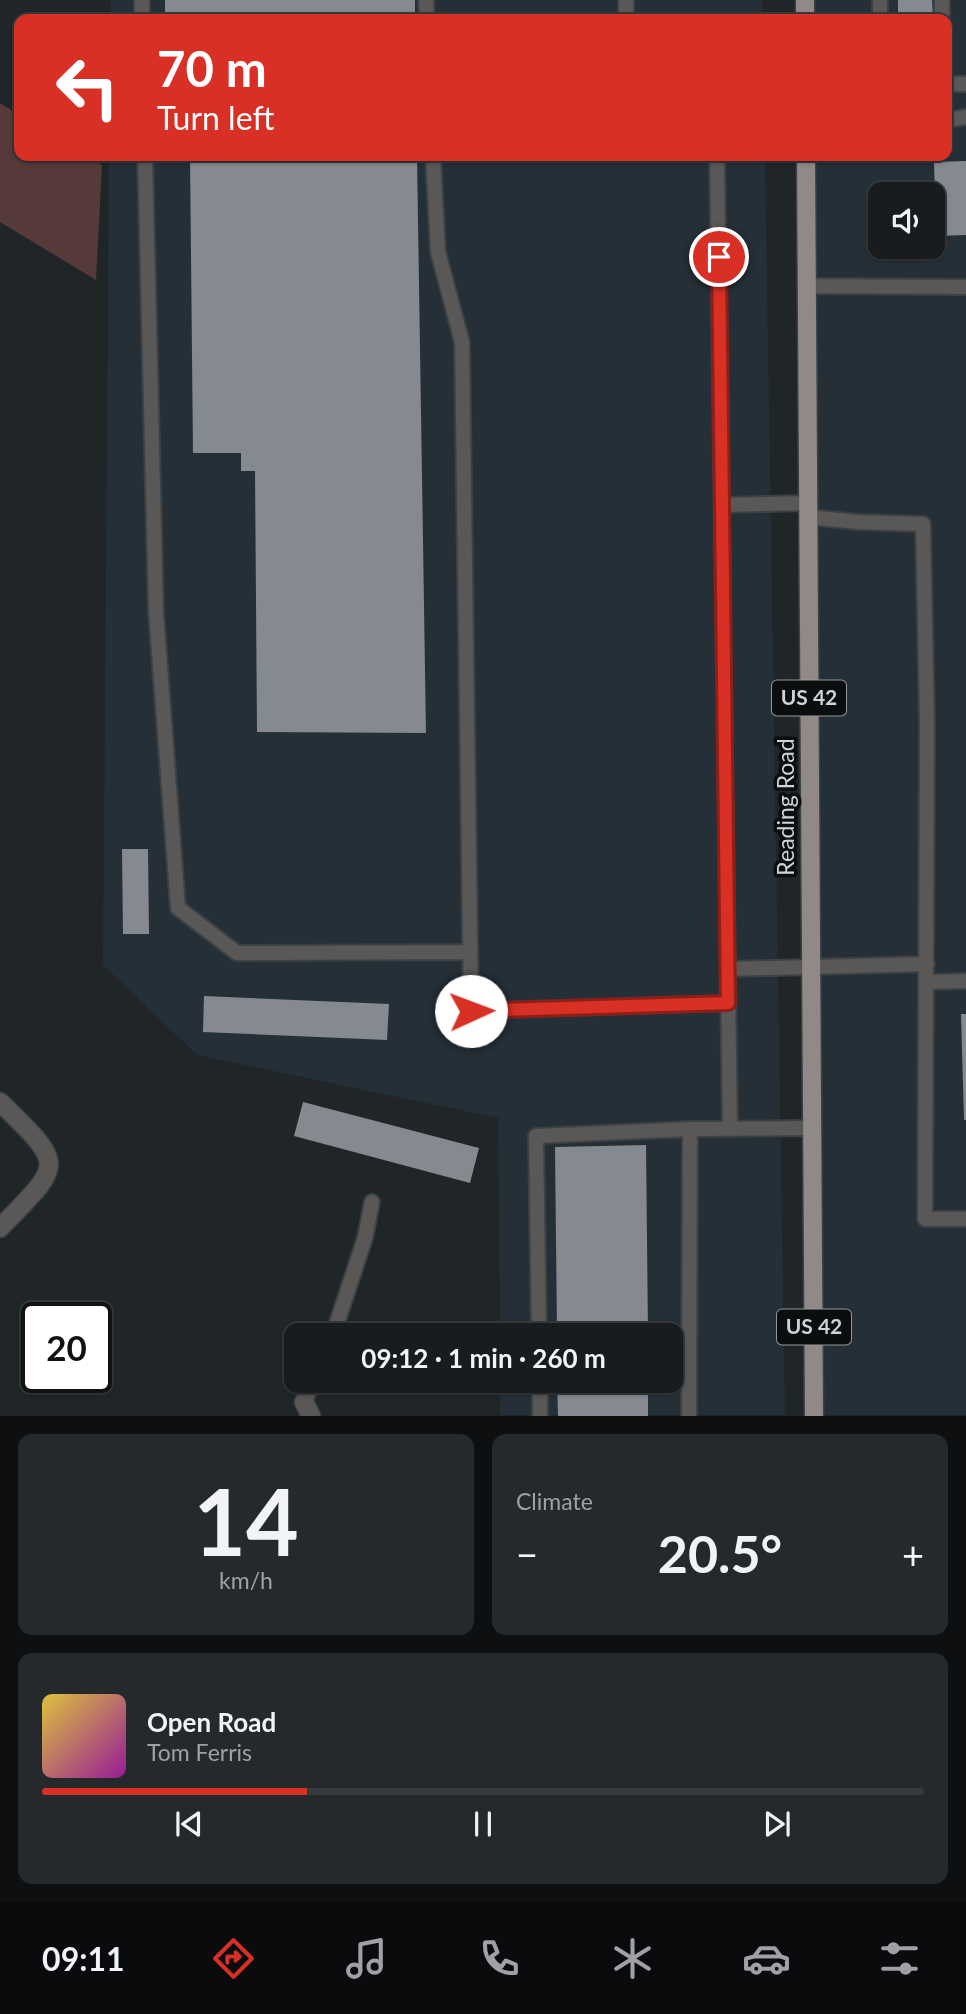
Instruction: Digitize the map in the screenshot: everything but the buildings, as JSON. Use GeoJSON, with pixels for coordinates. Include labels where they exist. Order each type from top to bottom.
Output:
{"type":"FeatureCollection","features":[{"type":"Feature","properties":{"kind":"main road","name":"Reading Road"},"geometry":{"type":"LineString","coordinates":[[806,161],[814,1416]]}},
{"type":"Feature","properties":{"kind":"street"},"geometry":{"type":"LineString","coordinates":[[0,1102],[37,1138],[48,1153],[50,1172],[39,1188],[0,1228]]}},
{"type":"Feature","properties":{"kind":"lane"},"geometry":{"type":"LineString","coordinates":[[145,161],[156,612],[178,908],[236,953],[470,952]]}},
{"type":"Feature","properties":{"kind":"lane"},"geometry":{"type":"LineString","coordinates":[[433,161],[438,252],[462,342],[471,1011],[728,1003]]}},
{"type":"Feature","properties":{"kind":"lane"},"geometry":{"type":"LineString","coordinates":[[717,161],[730,1129]]}},
{"type":"Feature","properties":{"kind":"lane"},"geometry":{"type":"LineString","coordinates":[[807,286],[966,287]]}},
{"type":"Feature","properties":{"kind":"lane"},"geometry":{"type":"LineString","coordinates":[[722,505],[808,510],[858,522],[923,524],[927,964],[925,1219],[966,1219]]}},
{"type":"Feature","properties":{"kind":"lane"},"geometry":{"type":"LineString","coordinates":[[728,969],[927,964]]}},
{"type":"Feature","properties":{"kind":"lane"},"geometry":{"type":"LineString","coordinates":[[927,982],[966,981]]}},
{"type":"Feature","properties":{"kind":"lane"},"geometry":{"type":"LineString","coordinates":[[539,1323],[536,1136],[690,1129],[812,1128]]}},
{"type":"Feature","properties":{"kind":"lane"},"geometry":{"type":"LineString","coordinates":[[689,1416],[690,1129]]}},
{"type":"Feature","properties":{"kind":"lane"},"geometry":{"type":"LineString","coordinates":[[337,1323],[365,1238],[372,1202]]}},
{"type":"Feature","properties":{"kind":"lane"},"geometry":{"type":"LineString","coordinates":[[540,1393],[540,1416]]}},
{"type":"Feature","properties":{"kind":"shaded area"},"geometry":{"type":"Polygon","coordinates":[[[111,0],[762,0],[763,14],[111,14],[111,0]]]}},
{"type":"Feature","properties":{"kind":"shaded area"},"geometry":{"type":"Polygon","coordinates":[[[805,0],[966,0],[966,1415],[814,1415],[806,161],[952,161],[952,14],[805,14],[805,0]]]}},
{"type":"Feature","properties":{"kind":"shaded area"},"geometry":{"type":"Polygon","coordinates":[[[0,103],[14,112],[14,161],[95,161],[102,165],[96,280],[0,222],[0,103]]]}},
{"type":"Feature","properties":{"kind":"shaded area"},"geometry":{"type":"Polygon","coordinates":[[[109,161],[765,161],[785,1415],[500,1415],[500,1393],[683,1393],[683,1323],[500,1323],[498,1118],[197,1055],[103,965],[109,161]]]}},
{"type":"Feature","properties":{"kind":"route"},"geometry":{"type":"LineString","coordinates":[[471,1011],[728,1003],[719,257]]}}]}
